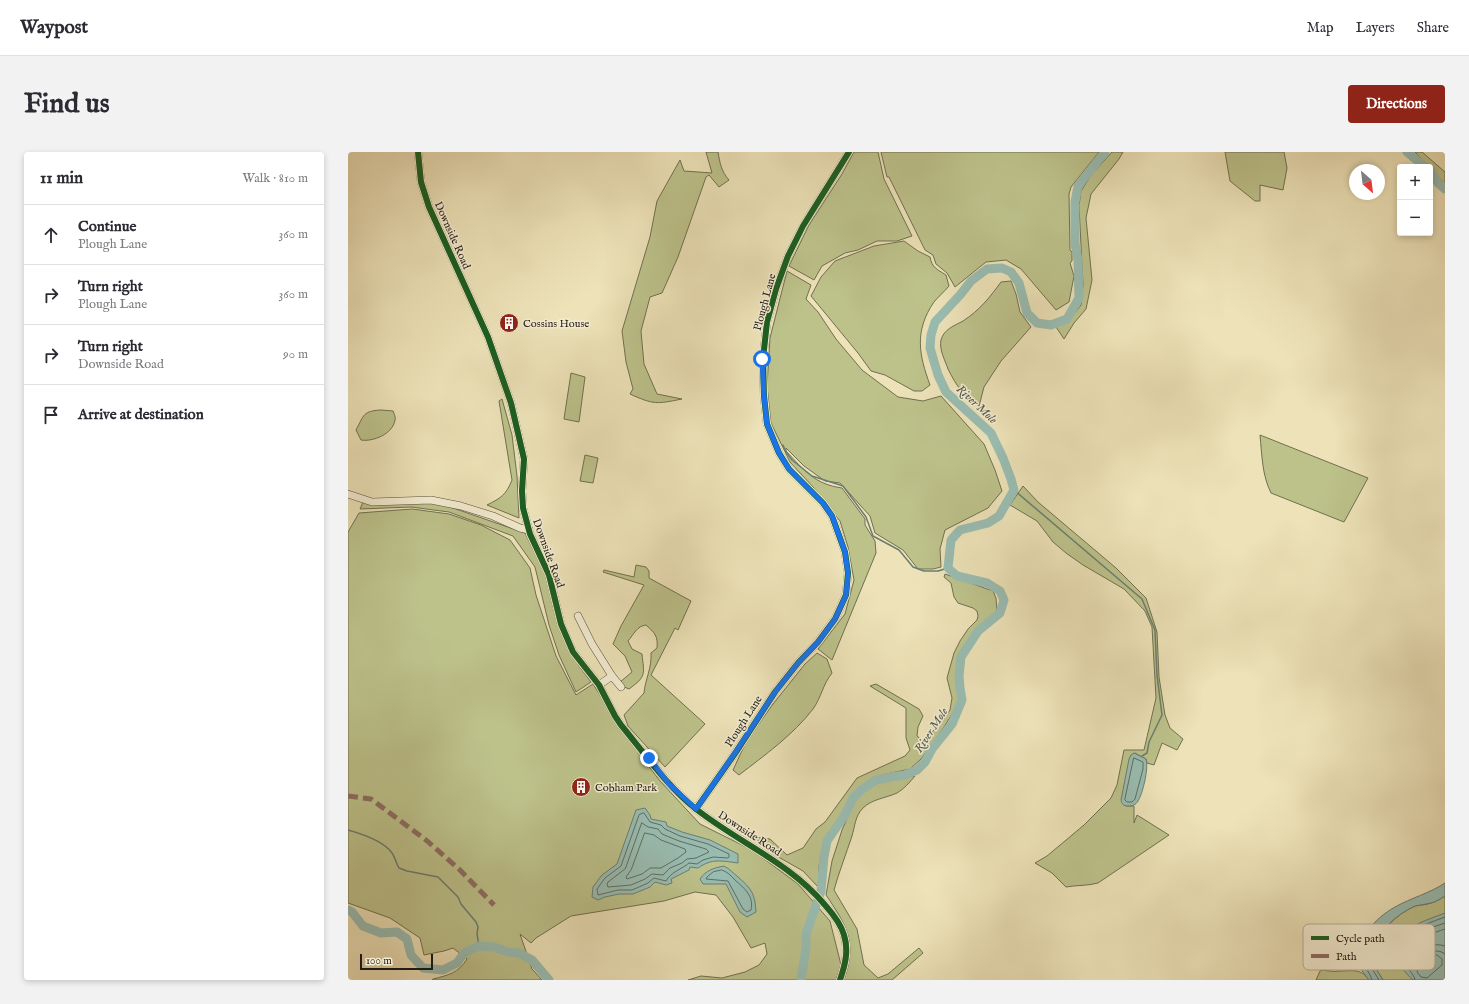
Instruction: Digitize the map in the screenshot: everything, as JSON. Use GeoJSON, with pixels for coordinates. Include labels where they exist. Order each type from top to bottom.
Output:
{"type":"FeatureCollection","features":[{"type":"Feature","properties":{"kind":"street","name":"Downside Road"},"geometry":{"type":"LineString","coordinates":[[418,152],[421,182],[429,207],[488,337],[511,403],[524,460],[523,502],[529,530],[549,575],[561,624],[569,643],[578,659],[599,685],[621,725],[669,784],[696,809],[712,821],[789,870],[817,895],[834,916],[842,930],[846,949],[846,962],[840,980]]}},
{"type":"Feature","properties":{"kind":"street","name":"Plough Lane"},"geometry":{"type":"LineString","coordinates":[[696,809],[775,692],[798,663],[818,642],[835,619],[846,595],[848,574],[845,552],[832,516],[823,503],[789,469],[779,453],[767,424],[762,359],[767,322],[776,289],[788,256],[803,226],[849,152]]}},
{"type":"Feature","properties":{"kind":"street"},"geometry":{"type":"LineString","coordinates":[[348,494],[372,502],[431,500],[461,506],[493,516],[520,528],[529,530]]}},
{"type":"Feature","properties":{"kind":"street"},"geometry":{"type":"LineString","coordinates":[[578,616],[592,644],[612,676],[621,687]]}},
{"type":"Feature","properties":{"kind":"street"},"geometry":{"type":"LineString","coordinates":[[599,685],[612,676]]}},
{"type":"Feature","properties":{"kind":"green space"},"geometry":{"type":"Polygon","coordinates":[[[706,152],[718,152],[720,163],[726,177],[729,180],[719,187],[709,175],[706,177],[678,257],[662,293],[650,297],[641,331],[644,364],[657,394],[682,399],[661,403],[650,402],[630,394],[633,389],[626,362],[622,331],[650,237],[657,201],[680,160],[684,171],[712,173],[706,152]]]}},
{"type":"Feature","properties":{"kind":"green space"},"geometry":{"type":"Polygon","coordinates":[[[854,152],[878,152],[884,179],[912,236],[897,241],[877,241],[858,250],[845,253],[822,266],[814,280],[789,266],[809,225],[842,174],[854,152]]]}},
{"type":"Feature","properties":{"kind":"green space"},"geometry":{"type":"Polygon","coordinates":[[[881,152],[1099,152],[1071,187],[1069,194],[1070,250],[1072,252],[1072,261],[1070,263],[1074,276],[1069,302],[1056,310],[1021,269],[1006,260],[986,262],[955,287],[947,273],[936,264],[933,255],[925,250],[889,177],[887,177],[881,152]]]}},
{"type":"Feature","properties":{"kind":"green space"},"geometry":{"type":"Polygon","coordinates":[[[1112,152],[1123,152],[1091,194],[1086,218],[1092,280],[1086,309],[1074,323],[1064,339],[1056,327],[1068,322],[1081,305],[1083,285],[1079,206],[1081,191],[1092,174],[1112,152]]]}},
{"type":"Feature","properties":{"kind":"green space"},"geometry":{"type":"Polygon","coordinates":[[[1225,152],[1284,152],[1287,168],[1283,190],[1260,185],[1260,201],[1255,201],[1230,181],[1225,152]]]}},
{"type":"Feature","properties":{"kind":"green space"},"geometry":{"type":"Polygon","coordinates":[[[1415,152],[1422,152],[1445,172],[1445,184],[1433,171],[1433,164],[1426,164],[1415,152]]]}},
{"type":"Feature","properties":{"kind":"green space"},"geometry":{"type":"Polygon","coordinates":[[[904,241],[930,257],[934,266],[946,275],[949,286],[934,302],[923,323],[920,343],[921,353],[930,385],[922,391],[914,391],[885,375],[871,371],[811,296],[821,277],[835,261],[874,246],[904,241]]]}},
{"type":"Feature","properties":{"kind":"green space"},"geometry":{"type":"Polygon","coordinates":[[[787,271],[811,285],[806,299],[818,312],[836,339],[862,370],[898,397],[923,401],[941,396],[984,444],[1002,491],[988,508],[945,530],[940,549],[941,567],[933,569],[918,569],[903,550],[875,533],[870,516],[840,483],[825,481],[804,466],[786,448],[786,451],[798,464],[817,480],[842,488],[865,519],[865,525],[875,541],[876,553],[832,660],[818,649],[845,614],[854,580],[848,547],[840,521],[813,487],[790,462],[771,423],[767,386],[770,338],[787,271]]]}},
{"type":"Feature","properties":{"kind":"green space"},"geometry":{"type":"Polygon","coordinates":[[[1011,281],[1020,312],[1031,327],[1001,361],[984,387],[979,406],[960,390],[948,369],[941,347],[942,336],[947,330],[969,317],[980,308],[1001,282],[1011,281]]]}},
{"type":"Feature","properties":{"kind":"green space"},"geometry":{"type":"Polygon","coordinates":[[[571,373],[585,377],[579,422],[564,419],[571,373]]]}},
{"type":"Feature","properties":{"kind":"green space"},"geometry":{"type":"Polygon","coordinates":[[[502,399],[512,435],[517,476],[519,518],[487,505],[502,496],[508,489],[512,480],[499,401],[502,399]]]}},
{"type":"Feature","properties":{"kind":"green space"},"geometry":{"type":"Polygon","coordinates":[[[371,411],[393,411],[395,420],[391,429],[387,433],[377,438],[371,440],[361,440],[356,430],[363,417],[371,411]]]}},
{"type":"Feature","properties":{"kind":"green space"},"geometry":{"type":"Polygon","coordinates":[[[1260,435],[1368,478],[1344,522],[1271,493],[1264,472],[1260,435]]]}},
{"type":"Feature","properties":{"kind":"green space"},"geometry":{"type":"Polygon","coordinates":[[[585,455],[598,458],[593,483],[580,481],[585,455]]]}},
{"type":"Feature","properties":{"kind":"green space"},"geometry":{"type":"Polygon","coordinates":[[[1023,486],[1038,502],[1116,568],[1146,598],[1157,632],[1159,677],[1165,715],[1170,728],[1183,739],[1177,750],[1162,743],[1154,765],[1147,763],[1146,759],[1135,753],[1131,755],[1125,782],[1126,806],[1134,806],[1134,823],[1137,815],[1169,835],[1098,883],[1094,884],[1066,887],[1052,873],[1035,863],[1047,856],[1084,825],[1111,798],[1117,785],[1124,750],[1144,750],[1156,698],[1152,627],[1145,611],[1124,589],[1083,565],[1066,553],[1053,542],[1037,521],[1010,505],[1023,486]]]}},
{"type":"Feature","properties":{"kind":"green space"},"geometry":{"type":"Polygon","coordinates":[[[363,502],[430,502],[453,508],[525,533],[549,581],[553,606],[562,635],[579,666],[591,682],[576,692],[559,655],[549,625],[535,567],[513,536],[449,512],[411,507],[360,509],[363,502]]]}},
{"type":"Feature","properties":{"kind":"green space"},"geometry":{"type":"Polygon","coordinates":[[[412,509],[449,514],[481,525],[510,540],[530,568],[536,595],[556,656],[576,695],[593,684],[628,739],[660,781],[700,824],[752,850],[798,884],[830,921],[841,965],[836,980],[688,980],[701,976],[722,978],[745,972],[759,965],[767,954],[765,943],[751,948],[733,917],[716,895],[695,892],[664,901],[571,916],[536,938],[531,943],[520,934],[532,969],[542,980],[432,980],[448,975],[457,970],[467,959],[453,948],[424,955],[420,938],[390,918],[348,903],[348,532],[359,513],[412,509]]]}},
{"type":"Feature","properties":{"kind":"green space"},"geometry":{"type":"Polygon","coordinates":[[[636,565],[646,567],[649,571],[649,578],[691,601],[678,630],[675,628],[651,675],[705,724],[665,767],[628,726],[624,715],[644,693],[651,653],[657,648],[657,640],[654,633],[646,625],[638,629],[628,641],[632,649],[642,654],[644,670],[639,681],[629,689],[622,686],[620,682],[632,672],[625,656],[613,644],[621,626],[644,585],[603,572],[604,570],[634,577],[636,565]]]}},
{"type":"Feature","properties":{"kind":"green space"},"geometry":{"type":"Polygon","coordinates":[[[945,574],[993,591],[996,598],[997,610],[960,652],[956,674],[960,699],[944,727],[921,759],[910,769],[882,775],[865,784],[851,796],[824,842],[819,866],[819,888],[803,871],[775,855],[754,837],[770,839],[787,855],[803,848],[816,829],[825,822],[857,778],[905,756],[910,750],[906,738],[906,708],[870,686],[876,684],[919,709],[923,716],[918,727],[917,736],[923,741],[942,722],[950,710],[952,698],[947,678],[954,653],[960,641],[968,629],[977,620],[978,616],[977,611],[973,608],[958,603],[954,597],[951,583],[944,577],[945,574]]]}},
{"type":"Feature","properties":{"kind":"green space"},"geometry":{"type":"Polygon","coordinates":[[[817,653],[827,659],[832,673],[826,682],[816,705],[788,736],[739,775],[733,770],[746,742],[773,704],[805,664],[817,653]]]}},
{"type":"Feature","properties":{"kind":"green space"},"geometry":{"type":"Polygon","coordinates":[[[915,776],[897,793],[879,799],[867,805],[860,811],[834,890],[857,929],[864,965],[878,978],[888,974],[919,948],[923,953],[892,980],[844,980],[850,955],[848,935],[840,916],[826,895],[832,861],[842,830],[856,798],[868,788],[878,782],[915,776]]]}},
{"type":"Feature","properties":{"kind":"green space"},"geometry":{"type":"Polygon","coordinates":[[[1445,896],[1445,980],[1383,980],[1377,970],[1435,970],[1435,924],[1389,924],[1401,914],[1415,906],[1435,902],[1445,896]]]}},
{"type":"Feature","properties":{"kind":"green space"},"geometry":{"type":"Polygon","coordinates":[[[1320,971],[1356,971],[1366,976],[1369,980],[1316,980],[1320,971]]]}},
{"type":"Feature","properties":{"kind":"water"},"geometry":{"type":"Polygon","coordinates":[[[1134,753],[1146,759],[1146,774],[1142,792],[1138,801],[1134,805],[1126,806],[1121,800],[1129,759],[1134,753]]]}},
{"type":"Feature","properties":{"kind":"water"},"geometry":{"type":"Polygon","coordinates":[[[645,808],[651,819],[666,822],[667,826],[710,840],[738,854],[738,863],[713,861],[698,868],[690,867],[689,870],[671,879],[672,883],[666,885],[655,882],[650,887],[633,894],[619,894],[598,900],[592,897],[593,887],[602,875],[617,864],[636,810],[645,808]]]}},
{"type":"Feature","properties":{"kind":"water"},"geometry":{"type":"Polygon","coordinates":[[[724,866],[743,881],[750,889],[754,896],[756,912],[747,917],[740,912],[726,884],[703,884],[700,879],[705,873],[724,866]]]}},
{"type":"Feature","properties":{"kind":"water"},"geometry":{"type":"Polygon","coordinates":[[[1445,883],[1445,896],[1435,902],[1415,906],[1401,914],[1389,924],[1373,924],[1387,912],[1401,904],[1445,883]]]}},
{"type":"Feature","properties":{"kind":"water"},"geometry":{"type":"Polygon","coordinates":[[[1445,913],[1445,980],[1413,980],[1404,970],[1435,970],[1435,924],[1418,924],[1445,913]]]}},
{"type":"Feature","properties":{"kind":"water"},"geometry":{"type":"Polygon","coordinates":[[[1362,970],[1377,970],[1383,980],[1369,980],[1362,970]]]}},
{"type":"Feature","properties":{"kind":"waterway","name":"River Mole"},"geometry":{"type":"LineString","coordinates":[[801,980],[806,948],[806,934],[821,891],[827,841],[845,815],[853,798],[861,790],[876,780],[905,775],[917,770],[925,762],[932,749],[952,724],[962,700],[959,676],[961,657],[978,631],[1000,613],[1004,600],[1000,591],[987,583],[957,576],[948,568],[951,540],[960,530],[988,523],[999,516],[1014,490],[1003,458],[991,433],[946,392],[938,375],[930,348],[931,335],[935,322],[971,281],[987,269],[1002,268],[1011,272],[1019,283],[1027,313],[1037,323],[1051,325],[1067,319],[1079,298],[1078,260],[1075,243],[1075,202],[1078,186],[1105,152]]}},
{"type":"Feature","properties":{"kind":"waterway","name":"River Mole"},"geometry":{"type":"LineString","coordinates":[[1407,152],[1421,164]]}},
{"type":"Feature","properties":{"kind":"waterway","name":"River Mole"},"geometry":{"type":"LineString","coordinates":[[1433,175],[1438,183],[1445,189]]}},
{"type":"Feature","properties":{"kind":"waterway"},"geometry":{"type":"LineString","coordinates":[[783,445],[792,460],[812,476],[843,486],[866,517],[873,536],[899,550],[913,567],[924,571],[938,571],[948,568]]}},
{"type":"Feature","properties":{"kind":"waterway"},"geometry":{"type":"LineString","coordinates":[[1014,490],[1142,599],[1155,630],[1157,675],[1162,715],[1149,742],[1147,753],[1142,756]]}},
{"type":"Feature","properties":{"kind":"waterway"},"geometry":{"type":"LineString","coordinates":[[348,830],[366,836],[384,845],[394,856],[399,868],[438,877],[458,897],[461,904],[476,922],[478,927],[477,934],[479,946]]}},
{"type":"Feature","properties":{"kind":"waterway","name":"River Mole"},"geometry":{"type":"LineString","coordinates":[[348,910],[352,912],[363,926],[381,933],[397,932],[407,939],[411,955],[423,968],[443,970],[457,963],[464,953],[479,946],[494,947],[508,952],[519,953],[532,960],[549,980]]}},
{"type":"Feature","properties":{"kind":"marked path"},"geometry":{"type":"LineString","coordinates":[[348,796],[371,799],[426,840],[460,870],[494,905]]}},
{"type":"Feature","properties":{"kind":"cycle path"},"geometry":{"type":"LineString","coordinates":[[418,152],[421,182],[429,207],[488,337],[511,403],[524,459],[522,491],[523,508],[530,534],[549,575],[561,624],[573,652],[599,685],[621,725],[675,790],[685,800],[712,821],[796,877],[811,890],[831,912],[841,927],[846,947],[846,958],[840,980]]}},
{"type":"Feature","properties":{"kind":"cycle path"},"geometry":{"type":"LineString","coordinates":[[696,809],[736,752],[775,692],[798,663],[818,642],[835,619],[846,595],[848,573],[845,552],[832,516],[823,503],[789,469],[779,453],[767,424],[764,396],[763,359],[767,322],[776,289],[788,256],[803,226],[849,152]]}},
{"type":"Feature","properties":{"kind":"place","name":"Cossins House"},"geometry":{"type":"Point","coordinates":[509,323]}},
{"type":"Feature","properties":{"kind":"place","name":"Cobham Park"},"geometry":{"type":"Point","coordinates":[581,787]}},
{"type":"Feature","properties":{"kind":"route"},"geometry":{"type":"LineString","coordinates":[[649,758],[669,784],[696,809],[703,801],[775,692],[798,663],[818,642],[835,619],[846,595],[848,574],[845,552],[832,516],[823,503],[789,469],[779,453],[767,424],[762,359]]}}]}
